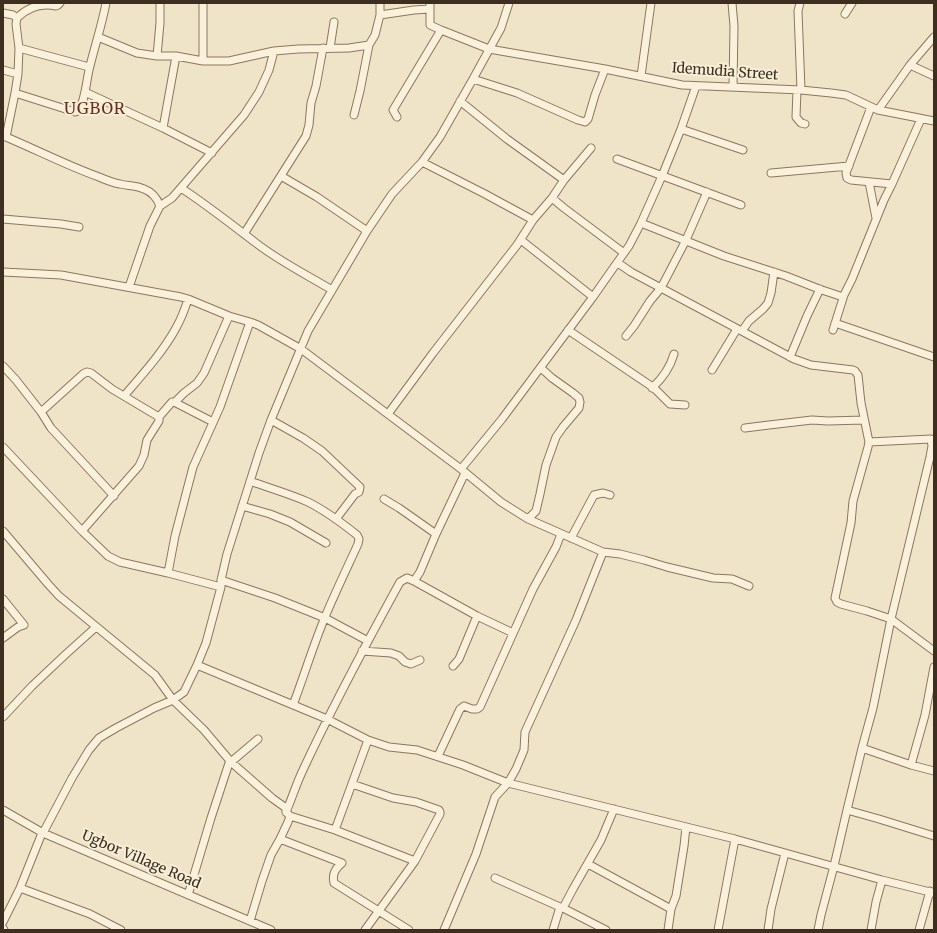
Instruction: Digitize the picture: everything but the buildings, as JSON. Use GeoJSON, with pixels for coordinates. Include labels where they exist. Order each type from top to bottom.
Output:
{"type":"FeatureCollection","features":[{"type":"Feature","properties":{"kind":"street"},"geometry":{"type":"LineString","coordinates":[[60,3],[56,6],[44,4],[39,5],[17,18],[16,24],[19,48],[18,74],[16,93],[5,136],[100,178],[120,184],[144,188],[155,197],[160,206]]}},
{"type":"Feature","properties":{"kind":"street"},"geometry":{"type":"LineString","coordinates":[[16,93],[75,112],[78,111],[85,92],[89,67],[104,17],[106,3]]}},
{"type":"Feature","properties":{"kind":"street"},"geometry":{"type":"LineString","coordinates":[[157,56],[160,3]]}},
{"type":"Feature","properties":{"kind":"street"},"geometry":{"type":"LineString","coordinates":[[203,3],[203,61]]}},
{"type":"Feature","properties":{"kind":"street"},"geometry":{"type":"LineString","coordinates":[[354,115],[368,45],[375,35],[380,15],[380,3]]}},
{"type":"Feature","properties":{"kind":"street"},"geometry":{"type":"LineString","coordinates":[[3,922],[5,914],[20,888],[43,833],[72,778],[89,750],[99,738],[142,714],[173,700],[184,692],[198,665],[206,643],[227,554],[270,420],[308,332],[367,231],[392,194],[422,162],[440,137],[500,28],[509,3]]}},
{"type":"Feature","properties":{"kind":"street"},"geometry":{"type":"LineString","coordinates":[[641,76],[651,3]]}},
{"type":"Feature","properties":{"kind":"street"},"geometry":{"type":"LineString","coordinates":[[732,3],[734,26],[733,87]]}},
{"type":"Feature","properties":{"kind":"street"},"geometry":{"type":"LineString","coordinates":[[800,3],[798,10],[800,90],[796,116],[801,123],[805,124]]}},
{"type":"Feature","properties":{"kind":"street"},"geometry":{"type":"LineString","coordinates":[[845,14],[852,3]]}},
{"type":"Feature","properties":{"kind":"street"},"geometry":{"type":"LineString","coordinates":[[380,15],[430,6],[430,25],[441,30],[393,110],[397,116]]}},
{"type":"Feature","properties":{"kind":"street"},"geometry":{"type":"LineString","coordinates":[[3,13],[13,15],[17,18]]}},
{"type":"Feature","properties":{"kind":"street"},"geometry":{"type":"LineString","coordinates":[[244,234],[306,136],[309,125],[310,103],[334,22]]}},
{"type":"Feature","properties":{"kind":"street","name":"Idemudia Street"},"geometry":{"type":"LineString","coordinates":[[441,30],[489,49],[696,86],[800,90],[846,95],[875,109],[934,121]]}},
{"type":"Feature","properties":{"kind":"street"},"geometry":{"type":"LineString","coordinates":[[98,37],[138,53],[157,56],[176,56],[203,61],[229,61],[274,51],[349,48],[368,45]]}},
{"type":"Feature","properties":{"kind":"street"},"geometry":{"type":"LineString","coordinates":[[892,184],[848,179],[846,175],[875,109],[934,37]]}},
{"type":"Feature","properties":{"kind":"street"},"geometry":{"type":"LineString","coordinates":[[19,48],[89,67]]}},
{"type":"Feature","properties":{"kind":"street"},"geometry":{"type":"LineString","coordinates":[[129,287],[150,226],[160,206],[172,198],[244,115],[259,92],[269,70],[274,51]]}},
{"type":"Feature","properties":{"kind":"street"},"geometry":{"type":"LineString","coordinates":[[163,128],[176,56]]}},
{"type":"Feature","properties":{"kind":"street"},"geometry":{"type":"LineString","coordinates":[[910,65],[934,76]]}},
{"type":"Feature","properties":{"kind":"street"},"geometry":{"type":"LineString","coordinates":[[473,79],[517,93],[585,122],[588,119],[605,69]]}},
{"type":"Feature","properties":{"kind":"street"},"geometry":{"type":"LineString","coordinates":[[3,70],[18,74]]}},
{"type":"Feature","properties":{"kind":"street"},"geometry":{"type":"LineString","coordinates":[[414,581],[420,572],[463,471],[541,368],[624,253],[641,223],[662,176],[696,86]]}},
{"type":"Feature","properties":{"kind":"street"},"geometry":{"type":"LineString","coordinates":[[85,92],[163,128],[212,153]]}},
{"type":"Feature","properties":{"kind":"street"},"geometry":{"type":"LineString","coordinates":[[460,101],[507,139],[564,180]]}},
{"type":"Feature","properties":{"kind":"street"},"geometry":{"type":"LineString","coordinates":[[921,119],[889,188],[852,279],[843,297],[834,326],[934,357]]}},
{"type":"Feature","properties":{"kind":"street"},"geometry":{"type":"LineString","coordinates":[[680,129],[742,150]]}},
{"type":"Feature","properties":{"kind":"street"},"geometry":{"type":"LineString","coordinates":[[388,414],[416,375],[521,240],[533,220],[591,148]]}},
{"type":"Feature","properties":{"kind":"street"},"geometry":{"type":"LineString","coordinates":[[617,159],[741,205]]}},
{"type":"Feature","properties":{"kind":"street"},"geometry":{"type":"LineString","coordinates":[[422,162],[533,220]]}},
{"type":"Feature","properties":{"kind":"street"},"geometry":{"type":"LineString","coordinates":[[771,173],[849,166]]}},
{"type":"Feature","properties":{"kind":"street"},"geometry":{"type":"LineString","coordinates":[[281,176],[317,197],[367,231]]}},
{"type":"Feature","properties":{"kind":"street"},"geometry":{"type":"LineString","coordinates":[[869,182],[876,219]]}},
{"type":"Feature","properties":{"kind":"street"},"geometry":{"type":"LineString","coordinates":[[181,188],[257,244],[284,262],[332,290]]}},
{"type":"Feature","properties":{"kind":"street"},"geometry":{"type":"LineString","coordinates":[[626,336],[650,301],[661,288],[686,240],[707,192]]}},
{"type":"Feature","properties":{"kind":"street"},"geometry":{"type":"LineString","coordinates":[[552,198],[624,253]]}},
{"type":"Feature","properties":{"kind":"street"},"geometry":{"type":"LineString","coordinates":[[3,219],[79,227]]}},
{"type":"Feature","properties":{"kind":"street"},"geometry":{"type":"LineString","coordinates":[[641,223],[724,256],[843,297]]}},
{"type":"Feature","properties":{"kind":"street"},"geometry":{"type":"LineString","coordinates":[[521,240],[593,297]]}},
{"type":"Feature","properties":{"kind":"street"},"geometry":{"type":"LineString","coordinates":[[618,263],[631,272],[790,357],[811,365],[855,371],[858,375],[860,403],[869,442],[854,501],[835,598],[837,602],[841,604],[891,619],[934,651]]}},
{"type":"Feature","properties":{"kind":"street"},"geometry":{"type":"LineString","coordinates":[[3,272],[61,275],[188,299],[229,316],[258,325],[301,349],[463,471],[501,502],[528,519],[603,552],[620,554],[714,578],[732,579],[749,586]]}},
{"type":"Feature","properties":{"kind":"street"},"geometry":{"type":"LineString","coordinates":[[712,370],[740,330],[763,310],[768,303],[774,272]]}},
{"type":"Feature","properties":{"kind":"street"},"geometry":{"type":"LineString","coordinates":[[790,357],[820,289]]}},
{"type":"Feature","properties":{"kind":"street"},"geometry":{"type":"LineString","coordinates":[[124,396],[154,360],[176,329],[188,299]]}},
{"type":"Feature","properties":{"kind":"street"},"geometry":{"type":"LineString","coordinates":[[82,531],[139,466],[144,455],[147,440],[159,421],[159,416],[172,402],[175,402],[197,383],[204,373],[229,316]]}},
{"type":"Feature","properties":{"kind":"street"},"geometry":{"type":"LineString","coordinates":[[168,573],[175,536],[193,467],[220,407],[250,322]]}},
{"type":"Feature","properties":{"kind":"street"},"geometry":{"type":"LineString","coordinates":[[568,330],[652,388],[670,404],[685,405]]}},
{"type":"Feature","properties":{"kind":"street"},"geometry":{"type":"LineString","coordinates":[[652,388],[666,373],[674,354]]}},
{"type":"Feature","properties":{"kind":"street"},"geometry":{"type":"LineString","coordinates":[[3,366],[41,412],[51,428],[114,496]]}},
{"type":"Feature","properties":{"kind":"street"},"geometry":{"type":"LineString","coordinates":[[528,519],[536,511],[546,465],[556,437],[580,405],[579,398],[541,368]]}},
{"type":"Feature","properties":{"kind":"street"},"geometry":{"type":"LineString","coordinates":[[41,412],[87,372],[91,373],[112,389],[159,416]]}},
{"type":"Feature","properties":{"kind":"street"},"geometry":{"type":"LineString","coordinates":[[175,402],[213,422]]}},
{"type":"Feature","properties":{"kind":"street"},"geometry":{"type":"LineString","coordinates":[[270,420],[322,451],[360,486],[359,492],[355,494],[336,519]]}},
{"type":"Feature","properties":{"kind":"street"},"geometry":{"type":"LineString","coordinates":[[745,428],[812,420],[864,420]]}},
{"type":"Feature","properties":{"kind":"street"},"geometry":{"type":"LineString","coordinates":[[818,930],[820,915],[834,866],[873,708],[891,619],[932,446],[932,439],[869,442]]}},
{"type":"Feature","properties":{"kind":"street"},"geometry":{"type":"LineString","coordinates":[[3,447],[82,531],[108,556],[120,562],[221,583],[275,598],[325,618],[368,641]]}},
{"type":"Feature","properties":{"kind":"street"},"geometry":{"type":"LineString","coordinates":[[250,481],[308,502],[324,510],[359,539],[325,618],[293,705]]}},
{"type":"Feature","properties":{"kind":"street"},"geometry":{"type":"LineString","coordinates":[[571,538],[594,495],[603,493],[610,495]]}},
{"type":"Feature","properties":{"kind":"street"},"geometry":{"type":"LineString","coordinates":[[384,499],[436,534]]}},
{"type":"Feature","properties":{"kind":"street"},"geometry":{"type":"LineString","coordinates":[[242,506],[270,514],[290,522],[326,543]]}},
{"type":"Feature","properties":{"kind":"street"},"geometry":{"type":"LineString","coordinates":[[3,530],[59,596],[155,675],[173,700],[204,730],[231,761],[272,798],[286,808],[288,814]]}},
{"type":"Feature","properties":{"kind":"street"},"geometry":{"type":"LineString","coordinates":[[438,756],[460,709],[464,706],[472,709],[477,709],[480,707],[533,589],[556,547],[561,534]]}},
{"type":"Feature","properties":{"kind":"street"},"geometry":{"type":"LineString","coordinates":[[444,930],[476,854],[495,796],[508,783],[516,769],[524,750],[524,732],[576,620],[603,552]]}},
{"type":"Feature","properties":{"kind":"street"},"geometry":{"type":"LineString","coordinates":[[254,925],[262,881],[271,855],[288,822],[288,814],[301,774],[362,651],[400,582],[407,578],[414,581],[477,616],[513,633]]}},
{"type":"Feature","properties":{"kind":"street"},"geometry":{"type":"LineString","coordinates":[[3,599],[24,625],[18,627],[3,638]]}},
{"type":"Feature","properties":{"kind":"street"},"geometry":{"type":"LineString","coordinates":[[453,666],[459,659],[477,616]]}},
{"type":"Feature","properties":{"kind":"street"},"geometry":{"type":"LineString","coordinates":[[3,717],[32,686],[96,627]]}},
{"type":"Feature","properties":{"kind":"street"},"geometry":{"type":"LineString","coordinates":[[362,651],[391,653],[399,656],[405,662],[411,664],[420,660]]}},
{"type":"Feature","properties":{"kind":"street"},"geometry":{"type":"LineString","coordinates":[[198,665],[293,705],[368,740],[389,747],[417,750],[463,765],[508,783],[735,839],[882,880],[932,892],[919,930]]}},
{"type":"Feature","properties":{"kind":"street"},"geometry":{"type":"LineString","coordinates":[[911,765],[925,715],[934,667]]}},
{"type":"Feature","properties":{"kind":"street"},"geometry":{"type":"LineString","coordinates":[[188,895],[211,818],[231,761],[258,739]]}},
{"type":"Feature","properties":{"kind":"street"},"geometry":{"type":"LineString","coordinates":[[335,830],[368,740]]}},
{"type":"Feature","properties":{"kind":"street"},"geometry":{"type":"LineString","coordinates":[[862,748],[911,765],[934,771]]}},
{"type":"Feature","properties":{"kind":"street"},"geometry":{"type":"LineString","coordinates":[[352,784],[393,798],[416,802],[439,810],[440,812],[415,861],[365,930]]}},
{"type":"Feature","properties":{"kind":"street"},"geometry":{"type":"LineString","coordinates":[[553,930],[562,907],[602,840],[614,809]]}},
{"type":"Feature","properties":{"kind":"street","name":"Ugbor Village Road"},"geometry":{"type":"LineString","coordinates":[[3,810],[43,833],[254,925],[270,930]]}},
{"type":"Feature","properties":{"kind":"street"},"geometry":{"type":"LineString","coordinates":[[847,810],[934,836]]}},
{"type":"Feature","properties":{"kind":"street"},"geometry":{"type":"LineString","coordinates":[[288,814],[335,830],[415,861]]}},
{"type":"Feature","properties":{"kind":"street"},"geometry":{"type":"LineString","coordinates":[[668,930],[671,909],[676,896],[686,827]]}},
{"type":"Feature","properties":{"kind":"street"},"geometry":{"type":"LineString","coordinates":[[280,839],[342,863],[336,869],[333,876],[334,883],[409,930]]}},
{"type":"Feature","properties":{"kind":"street"},"geometry":{"type":"LineString","coordinates":[[718,930],[735,839]]}},
{"type":"Feature","properties":{"kind":"street"},"geometry":{"type":"LineString","coordinates":[[768,930],[785,853]]}},
{"type":"Feature","properties":{"kind":"street"},"geometry":{"type":"LineString","coordinates":[[588,864],[671,909]]}},
{"type":"Feature","properties":{"kind":"street"},"geometry":{"type":"LineString","coordinates":[[495,878],[562,907],[606,930]]}},
{"type":"Feature","properties":{"kind":"street"},"geometry":{"type":"LineString","coordinates":[[871,930],[882,880]]}},
{"type":"Feature","properties":{"kind":"street"},"geometry":{"type":"LineString","coordinates":[[20,888],[90,914],[120,930]]}},
{"type":"Feature","properties":{"kind":"district","name":"UGBOR"},"geometry":{"type":"Point","coordinates":[95,109]}}]}
